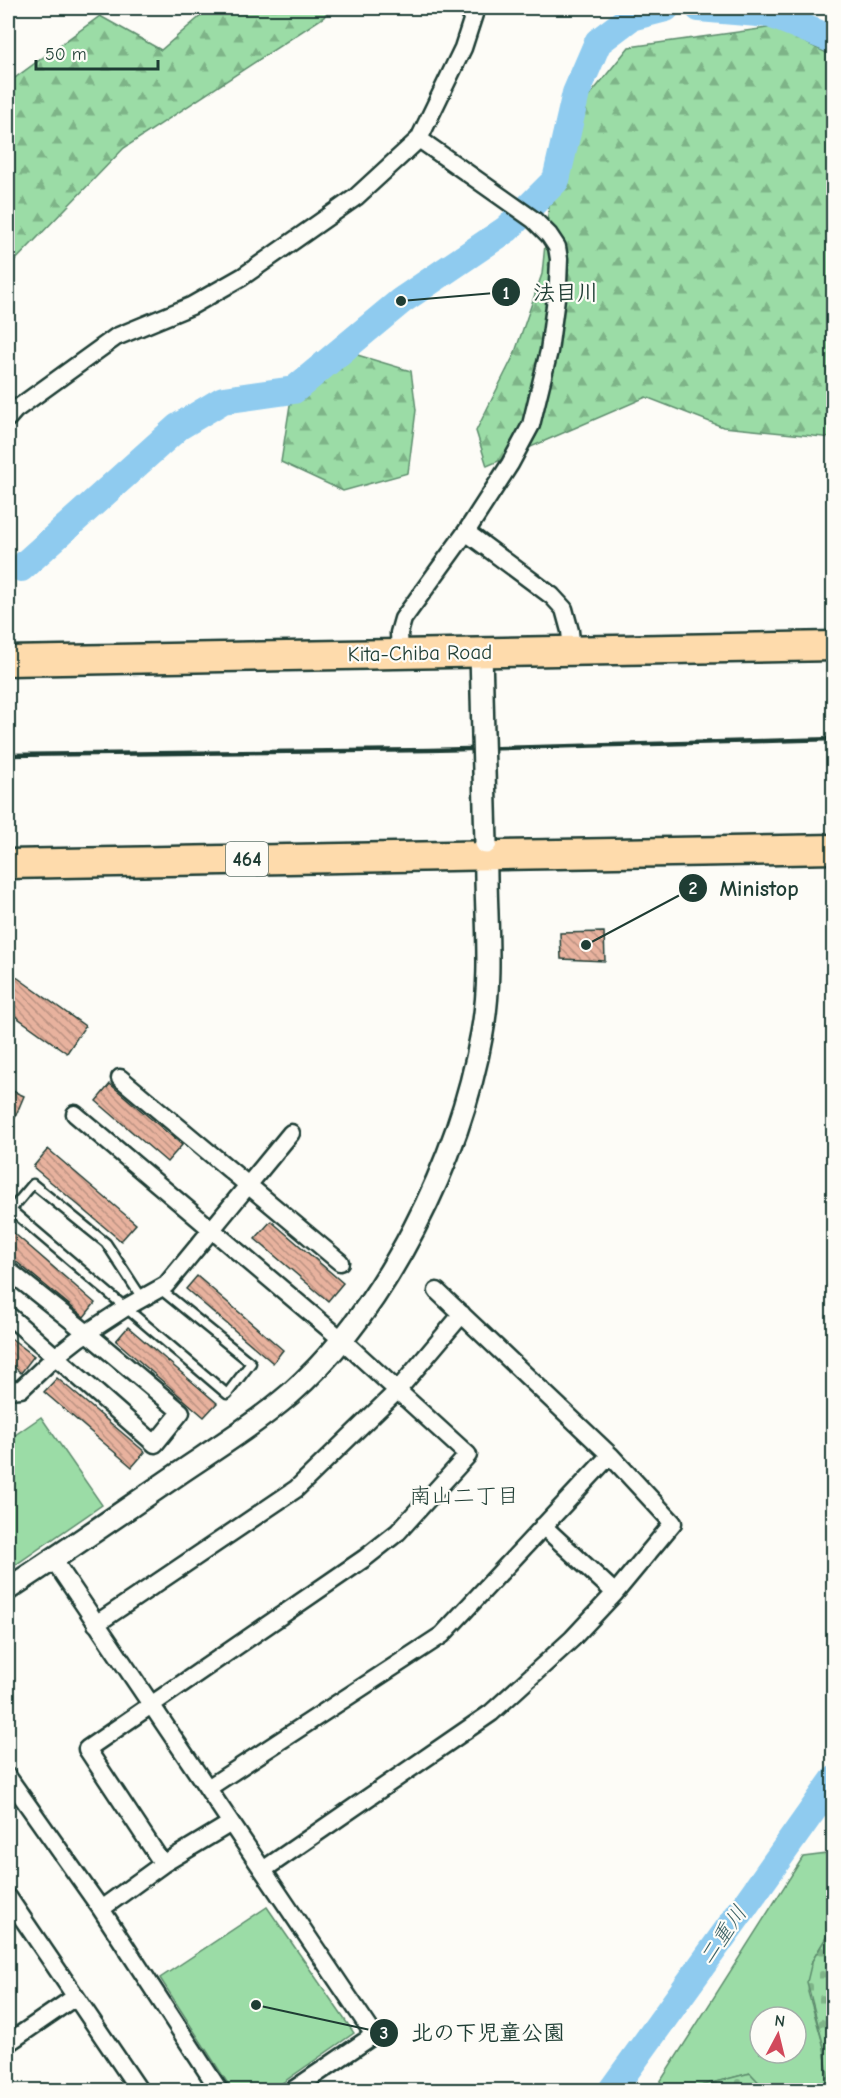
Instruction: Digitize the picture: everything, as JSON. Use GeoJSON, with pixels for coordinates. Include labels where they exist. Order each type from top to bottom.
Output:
{"type":"FeatureCollection","features":[{"type":"Feature","properties":{"kind":"highway","name":"Kita-Chiba Road"},"geometry":{"type":"LineString","coordinates":[[8,661],[400,653],[481,660],[572,650],[834,646]]}},
{"type":"Feature","properties":{"kind":"highway","name":"464"},"geometry":{"type":"LineString","coordinates":[[8,864],[486,849],[829,849]]}},
{"type":"Feature","properties":{"kind":"street"},"geometry":{"type":"LineString","coordinates":[[8,418],[15,410],[116,338],[191,306],[242,277],[356,197],[419,139],[464,48],[476,8]]}},
{"type":"Feature","properties":{"kind":"street"},"geometry":{"type":"LineString","coordinates":[[400,653],[399,633],[403,619],[466,532],[510,465],[531,425],[549,351],[559,259],[557,247],[534,220],[419,139]]}},
{"type":"Feature","properties":{"kind":"street"},"geometry":{"type":"LineString","coordinates":[[466,532],[552,596],[564,609],[572,650]]}},
{"type":"Feature","properties":{"kind":"street"},"geometry":{"type":"LineString","coordinates":[[8,1589],[244,1430],[291,1393],[341,1339],[370,1301],[420,1219],[443,1167],[470,1085],[483,1032],[489,966],[481,660]]}},
{"type":"Feature","properties":{"kind":"street"},"geometry":{"type":"LineString","coordinates":[[120,1078],[340,1262]]}},
{"type":"Feature","properties":{"kind":"street"},"geometry":{"type":"LineString","coordinates":[[75,1114],[341,1339],[468,1455],[398,1532],[365,1558],[87,1749],[163,1864]]}},
{"type":"Feature","properties":{"kind":"street"},"geometry":{"type":"LineString","coordinates":[[8,1390],[21,1389],[56,1356],[87,1333],[124,1308],[166,1285],[214,1230],[291,1133]]}},
{"type":"Feature","properties":{"kind":"street"},"geometry":{"type":"LineString","coordinates":[[8,1270],[181,1412],[155,1444],[8,1315]]}},
{"type":"Feature","properties":{"kind":"street"},"geometry":{"type":"LineString","coordinates":[[263,1870],[491,1713],[572,1639],[615,1593],[673,1523],[610,1455],[437,1291]]}},
{"type":"Feature","properties":{"kind":"street"},"geometry":{"type":"LineString","coordinates":[[96,1624],[296,1489],[397,1390],[462,1314]]}},
{"type":"Feature","properties":{"kind":"street"},"geometry":{"type":"LineString","coordinates":[[208,1788],[442,1635],[610,1455]]}},
{"type":"Feature","properties":{"kind":"street"},"geometry":{"type":"LineString","coordinates":[[543,1526],[615,1593]]}},
{"type":"Feature","properties":{"kind":"street"},"geometry":{"type":"LineString","coordinates":[[53,1559],[374,2035],[293,2091]]}},
{"type":"Feature","properties":{"kind":"street"},"geometry":{"type":"LineString","coordinates":[[8,1778],[101,1909],[219,2091]]}},
{"type":"Feature","properties":{"kind":"street"},"geometry":{"type":"LineString","coordinates":[[101,1909],[163,1864],[231,1823]]}},
{"type":"Feature","properties":{"kind":"street"},"geometry":{"type":"LineString","coordinates":[[8,1897],[14,1919],[75,1997],[130,2088]]}},
{"type":"Feature","properties":{"kind":"street"},"geometry":{"type":"LineString","coordinates":[[8,2043],[75,1997]]}},
{"type":"Feature","properties":{"kind":"lane"},"geometry":{"type":"LineString","coordinates":[[142,1298],[106,1244],[33,1184],[11,1210],[227,1394],[251,1363],[160,1289]]}},
{"type":"Feature","properties":{"kind":"green space"},"geometry":{"type":"Polygon","coordinates":[[[210,8],[329,8],[324,17],[124,148],[8,268],[8,83],[100,16],[161,50],[210,8]]]}},
{"type":"Feature","properties":{"kind":"green space"},"geometry":{"type":"Polygon","coordinates":[[[774,27],[833,56],[833,438],[723,427],[646,397],[487,466],[476,431],[514,355],[542,274],[556,137],[629,47],[774,27]]]}},
{"type":"Feature","properties":{"kind":"green space"},"geometry":{"type":"Polygon","coordinates":[[[354,354],[411,371],[416,410],[408,473],[343,491],[281,462],[290,405],[354,354]]]}},
{"type":"Feature","properties":{"kind":"green space"},"geometry":{"type":"Polygon","coordinates":[[[41,1417],[102,1505],[8,1570],[8,1440],[41,1417]]]}},
{"type":"Feature","properties":{"kind":"green space"},"geometry":{"type":"Polygon","coordinates":[[[833,1850],[833,1926],[812,1961],[808,1992],[824,2047],[830,2090],[766,2090],[750,2073],[685,2090],[655,2090],[803,1857],[827,1854],[833,1850]]]}},
{"type":"Feature","properties":{"kind":"green space"},"geometry":{"type":"Polygon","coordinates":[[[267,1907],[354,2033],[272,2090],[232,2090],[160,1978],[267,1907]]]}},
{"type":"Feature","properties":{"kind":"green space"},"geometry":{"type":"Polygon","coordinates":[[[833,1926],[834,2090],[830,2090],[824,2047],[807,1982],[812,1961],[833,1926]]]}},
{"type":"Feature","properties":{"kind":"green space"},"geometry":{"type":"Polygon","coordinates":[[[750,2073],[766,2090],[685,2090],[750,2073]]]}},
{"type":"Feature","properties":{"kind":"building"},"geometry":{"type":"Polygon","coordinates":[[[604,932],[605,961],[561,959],[560,933],[604,932]]]}},
{"type":"Feature","properties":{"kind":"building"},"geometry":{"type":"Polygon","coordinates":[[[8,971],[85,1026],[67,1053],[8,1011],[8,971]]]}},
{"type":"Feature","properties":{"kind":"building"},"geometry":{"type":"Polygon","coordinates":[[[110,1084],[182,1145],[167,1162],[96,1101],[110,1084]]]}},
{"type":"Feature","properties":{"kind":"building"},"geometry":{"type":"Polygon","coordinates":[[[8,1089],[24,1096],[8,1134],[8,1089]]]}},
{"type":"Feature","properties":{"kind":"building"},"geometry":{"type":"Polygon","coordinates":[[[48,1149],[136,1224],[121,1241],[33,1167],[48,1149]]]}},
{"type":"Feature","properties":{"kind":"building"},"geometry":{"type":"Polygon","coordinates":[[[271,1221],[343,1283],[328,1301],[255,1239],[271,1221]]]}},
{"type":"Feature","properties":{"kind":"building"},"geometry":{"type":"Polygon","coordinates":[[[8,1228],[95,1303],[84,1317],[8,1255],[8,1228]]]}},
{"type":"Feature","properties":{"kind":"building"},"geometry":{"type":"Polygon","coordinates":[[[197,1276],[283,1350],[273,1363],[186,1289],[197,1276]]]}},
{"type":"Feature","properties":{"kind":"building"},"geometry":{"type":"Polygon","coordinates":[[[128,1327],[217,1403],[204,1417],[116,1341],[128,1327]]]}},
{"type":"Feature","properties":{"kind":"building"},"geometry":{"type":"Polygon","coordinates":[[[8,1336],[34,1356],[21,1373],[8,1362],[8,1336]]]}},
{"type":"Feature","properties":{"kind":"building"},"geometry":{"type":"Polygon","coordinates":[[[57,1378],[145,1452],[132,1467],[44,1392],[57,1378]]]}},
{"type":"Feature","properties":{"kind":"waterway"},"geometry":{"type":"LineString","coordinates":[[21,568],[178,427],[223,400],[294,390],[401,301],[507,229],[556,180],[576,93],[598,42],[631,17],[666,8]]}},
{"type":"Feature","properties":{"kind":"waterway"},"geometry":{"type":"LineString","coordinates":[[699,8],[770,14],[834,40]]}},
{"type":"Feature","properties":{"kind":"waterway","name":"二重川"},"geometry":{"type":"LineString","coordinates":[[612,2090],[834,1780]]}},
{"type":"Feature","properties":{"kind":"railway"},"geometry":{"type":"LineString","coordinates":[[8,755],[430,750],[834,739]]}},
{"type":"Feature","properties":{"kind":"place","name":"法目川"},"geometry":{"type":"Point","coordinates":[401,301]}},
{"type":"Feature","properties":{"kind":"place","name":"Ministop"},"geometry":{"type":"Point","coordinates":[586,945]}},
{"type":"Feature","properties":{"kind":"place","name":"北の下児童公園"},"geometry":{"type":"Point","coordinates":[256,2005]}},
{"type":"Feature","properties":{"kind":"district","name":"南山二丁目"},"geometry":{"type":"Point","coordinates":[464,1496]}}]}
